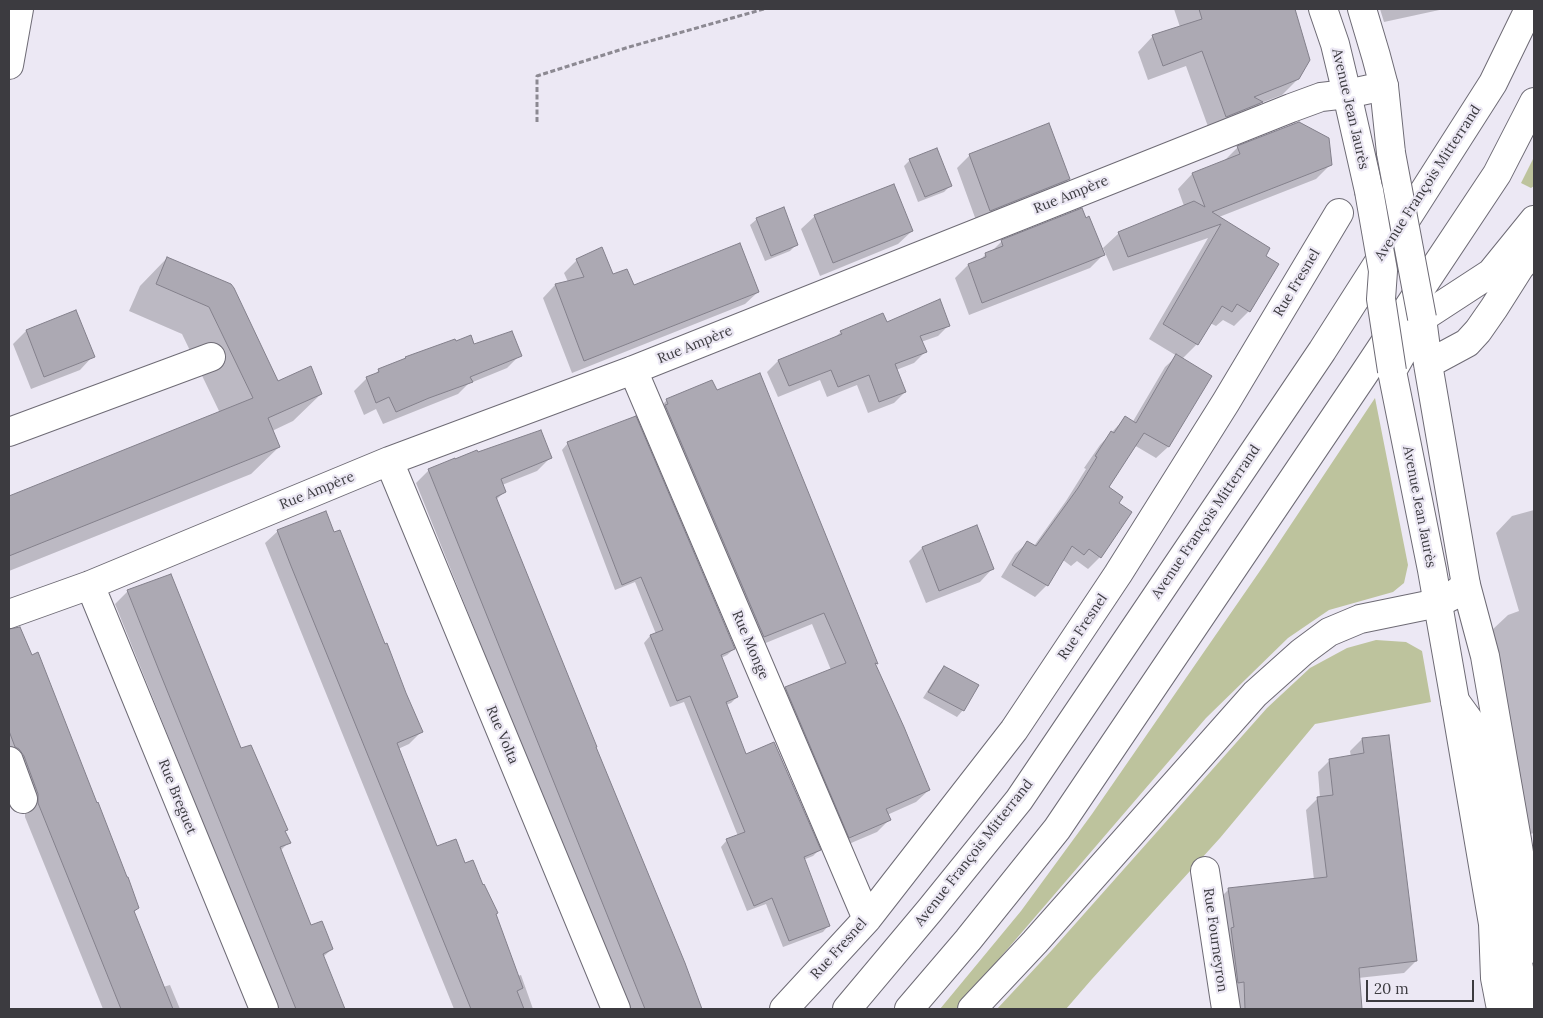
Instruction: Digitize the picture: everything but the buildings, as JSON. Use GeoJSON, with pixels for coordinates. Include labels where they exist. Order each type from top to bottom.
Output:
{"type":"FeatureCollection","features":[{"type":"Feature","properties":{"kind":"main road"},"geometry":{"type":"LineString","coordinates":[[9,65],[19,9]]}},
{"type":"Feature","properties":{"kind":"main road","name":"Avenue Jean Jaurès"},"geometry":{"type":"LineString","coordinates":[[1323,9],[1335,44],[1348,94],[1369,191],[1383,271],[1381,299],[1399,360],[1493,924],[1495,978],[1501,1009]]}},
{"type":"Feature","properties":{"kind":"main road"},"geometry":{"type":"LineString","coordinates":[[1362,9],[1384,86],[1391,153],[1422,318],[1428,364],[1466,586],[1485,656],[1534,949]]}},
{"type":"Feature","properties":{"kind":"main road","name":"Avenue François Mitterrand"},"geometry":{"type":"LineString","coordinates":[[847,1009],[930,910],[1030,784],[1322,351],[1492,83],[1529,9]]}},
{"type":"Feature","properties":{"kind":"main road","name":"Rue Ampère"},"geometry":{"type":"LineString","coordinates":[[9,614],[90,585],[389,461],[633,370],[1291,108],[1321,97],[1348,94],[1384,86]]}},
{"type":"Feature","properties":{"kind":"main road"},"geometry":{"type":"LineString","coordinates":[[909,1009],[968,940],[1056,829],[1364,374],[1491,182],[1534,102]]}},
{"type":"Feature","properties":{"kind":"main road","name":"Rue Fresnel"},"geometry":{"type":"LineString","coordinates":[[784,1009],[867,919],[1014,730],[1128,558],[1226,402],[1338,213]]}},
{"type":"Feature","properties":{"kind":"main road"},"geometry":{"type":"LineString","coordinates":[[1534,220],[1491,274],[1422,318],[1399,360],[1428,364],[1467,343],[1483,324],[1520,267],[1534,251]]}},
{"type":"Feature","properties":{"kind":"main road"},"geometry":{"type":"LineString","coordinates":[[9,432],[210,357]]}},
{"type":"Feature","properties":{"kind":"main road","name":"Rue Monge"},"geometry":{"type":"LineString","coordinates":[[633,370],[867,919]]}},
{"type":"Feature","properties":{"kind":"main road","name":"Rue Volta"},"geometry":{"type":"LineString","coordinates":[[389,461],[616,1009]]}},
{"type":"Feature","properties":{"kind":"main road","name":"Rue Breguet"},"geometry":{"type":"LineString","coordinates":[[90,585],[264,1009]]}},
{"type":"Feature","properties":{"kind":"main road"},"geometry":{"type":"LineString","coordinates":[[972,1009],[1035,942],[1255,694],[1296,658],[1329,632],[1360,619],[1438,602],[1452,596],[1466,586]]}},
{"type":"Feature","properties":{"kind":"main road"},"geometry":{"type":"LineString","coordinates":[[1455,700],[1479,734],[1526,1009]]}},
{"type":"Feature","properties":{"kind":"main road"},"geometry":{"type":"LineString","coordinates":[[9,761],[24,799]]}},
{"type":"Feature","properties":{"kind":"main road","name":"Rue Fourneyron"},"geometry":{"type":"LineString","coordinates":[[1205,871],[1226,1009]]}},
{"type":"Feature","properties":{"kind":"path"},"geometry":{"type":"LineString","coordinates":[[538,122],[537,76],[629,47],[764,9]]}},
{"type":"Feature","properties":{"kind":"green space"},"geometry":{"type":"Polygon","coordinates":[[[1534,157],[1534,186],[1531,188],[1521,183],[1534,157]]]}},
{"type":"Feature","properties":{"kind":"green space"},"geometry":{"type":"Polygon","coordinates":[[[1375,398],[1408,565],[1404,583],[1393,592],[1329,610],[1288,638],[1206,718],[956,1009],[940,1009],[1021,911],[1092,814],[1264,565],[1375,398]]]}},
{"type":"Feature","properties":{"kind":"green space"},"geometry":{"type":"Polygon","coordinates":[[[1376,640],[1406,642],[1422,651],[1431,702],[1315,724],[1220,838],[1066,1009],[997,1009],[1052,950],[1267,708],[1310,668],[1347,648],[1376,640]]]}}]}
